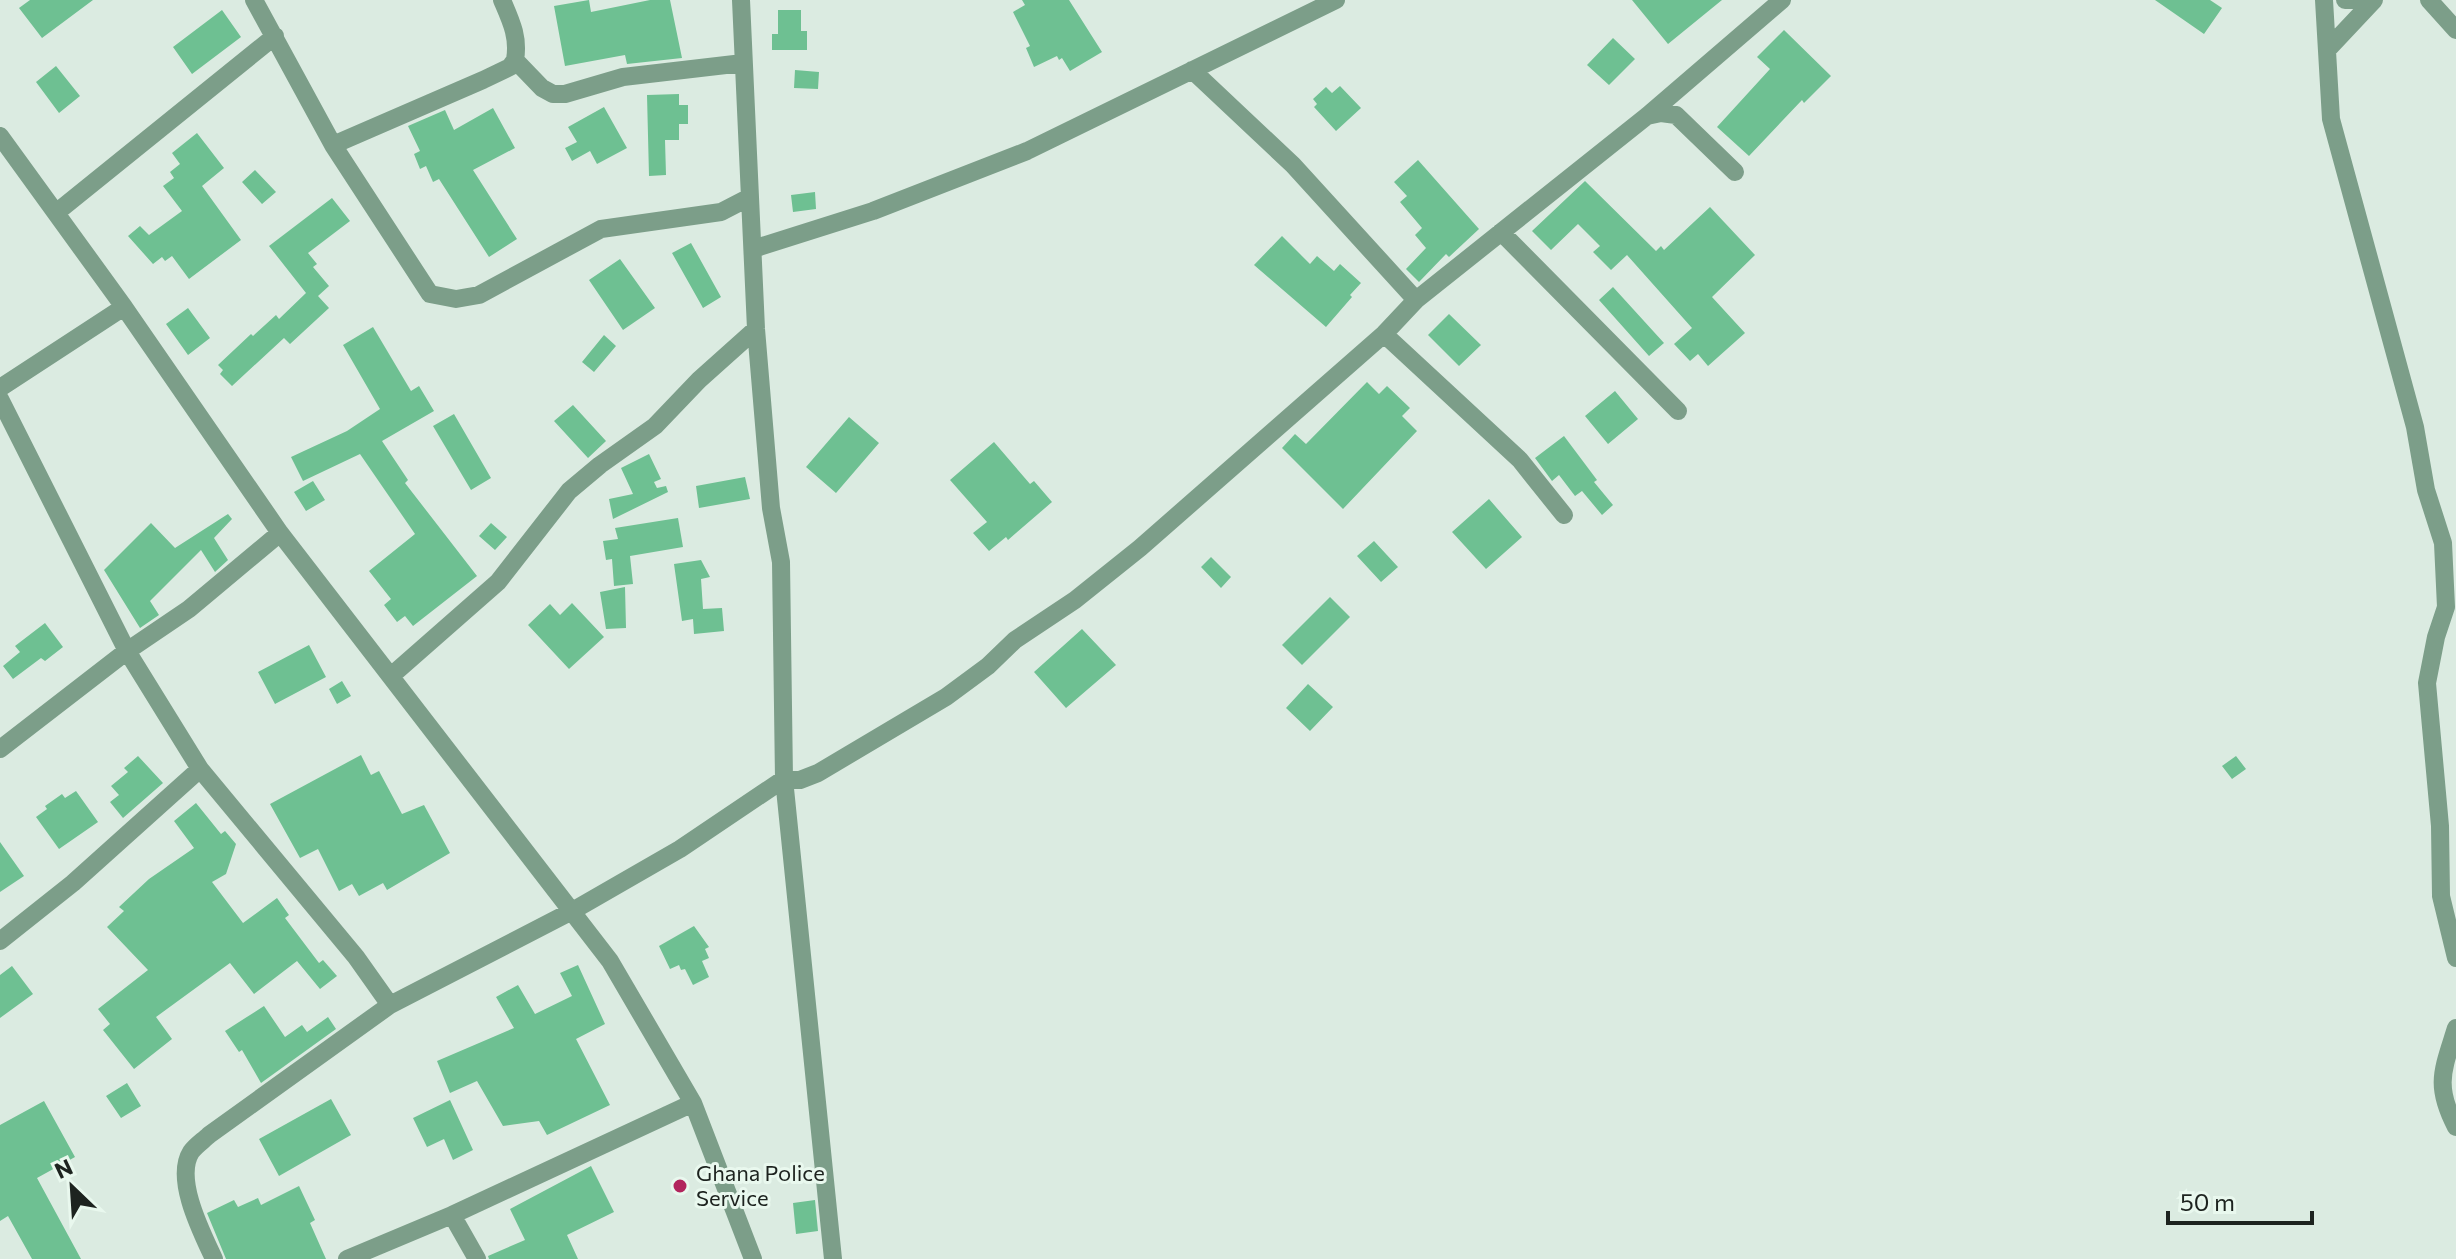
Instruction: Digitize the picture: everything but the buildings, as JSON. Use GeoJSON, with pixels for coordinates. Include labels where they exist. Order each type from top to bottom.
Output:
{"type":"FeatureCollection","features":[{"type":"Feature","properties":{"kind":"street"},"geometry":{"type":"LineString","coordinates":[[254,0],[333,145],[430,294],[456,299],[479,295],[601,229],[721,212],[750,197]]}},
{"type":"Feature","properties":{"kind":"street"},"geometry":{"type":"LineString","coordinates":[[333,145],[510,67],[515,60],[517,47],[515,29],[502,0]]}},
{"type":"Feature","properties":{"kind":"street"},"geometry":{"type":"LineString","coordinates":[[741,0],[756,329],[771,508],[781,562],[784,779],[833,1259]]}},
{"type":"Feature","properties":{"kind":"street"},"geometry":{"type":"LineString","coordinates":[[753,249],[873,211],[1027,151],[1336,0]]}},
{"type":"Feature","properties":{"kind":"street"},"geometry":{"type":"LineString","coordinates":[[214,1259],[196,1220],[185,1175],[190,1153],[209,1135],[390,1005],[574,910],[680,849],[784,779],[800,780],[818,773],[909,720],[988,666],[1015,640],[1075,600],[1140,548],[1384,334],[1416,300],[1647,116],[1782,0]]}},
{"type":"Feature","properties":{"kind":"street"},"geometry":{"type":"LineString","coordinates":[[2324,0],[2331,119],[2415,427],[2426,490],[2443,543],[2446,607],[2436,637],[2427,683],[2440,826],[2441,896],[2456,958]]}},
{"type":"Feature","properties":{"kind":"street"},"geometry":{"type":"LineString","coordinates":[[2345,0],[2364,0]]}},
{"type":"Feature","properties":{"kind":"street"},"geometry":{"type":"LineString","coordinates":[[2327,50],[2374,0]]}},
{"type":"Feature","properties":{"kind":"street"},"geometry":{"type":"LineString","coordinates":[[2429,0],[2456,30]]}},
{"type":"Feature","properties":{"kind":"street"},"geometry":{"type":"LineString","coordinates":[[57,212],[275,36]]}},
{"type":"Feature","properties":{"kind":"street"},"geometry":{"type":"LineString","coordinates":[[515,60],[542,88],[553,94],[565,94],[623,77],[743,63]]}},
{"type":"Feature","properties":{"kind":"street"},"geometry":{"type":"LineString","coordinates":[[1192,70],[1293,165],[1416,300]]}},
{"type":"Feature","properties":{"kind":"street"},"geometry":{"type":"LineString","coordinates":[[1647,116],[1661,113],[1676,115],[1735,172]]}},
{"type":"Feature","properties":{"kind":"street"},"geometry":{"type":"LineString","coordinates":[[0,136],[57,212],[280,533],[574,910],[610,961],[693,1103],[753,1259]]}},
{"type":"Feature","properties":{"kind":"street"},"geometry":{"type":"LineString","coordinates":[[1501,232],[1678,411]]}},
{"type":"Feature","properties":{"kind":"street"},"geometry":{"type":"LineString","coordinates":[[0,388],[124,307]]}},
{"type":"Feature","properties":{"kind":"street"},"geometry":{"type":"LineString","coordinates":[[391,676],[498,582],[569,491],[655,426],[699,380],[756,329]]}},
{"type":"Feature","properties":{"kind":"street"},"geometry":{"type":"LineString","coordinates":[[1384,334],[1520,460],[1564,515]]}},
{"type":"Feature","properties":{"kind":"street"},"geometry":{"type":"LineString","coordinates":[[0,399],[127,651],[200,769],[356,957],[390,1005]]}},
{"type":"Feature","properties":{"kind":"street"},"geometry":{"type":"LineString","coordinates":[[0,749],[127,651],[189,609],[280,533]]}},
{"type":"Feature","properties":{"kind":"street"},"geometry":{"type":"LineString","coordinates":[[0,941],[73,883],[200,769]]}},
{"type":"Feature","properties":{"kind":"street"},"geometry":{"type":"LineString","coordinates":[[2456,1031],[2444,1060],[2442,1094],[2456,1127]]}},
{"type":"Feature","properties":{"kind":"street"},"geometry":{"type":"LineString","coordinates":[[347,1259],[452,1215],[693,1103]]}},
{"type":"Feature","properties":{"kind":"street"},"geometry":{"type":"LineString","coordinates":[[452,1215],[477,1259]]}},
{"type":"Feature","properties":{"kind":"place","name":"Ghana Police Service"},"geometry":{"type":"Point","coordinates":[680,1186]}}]}
